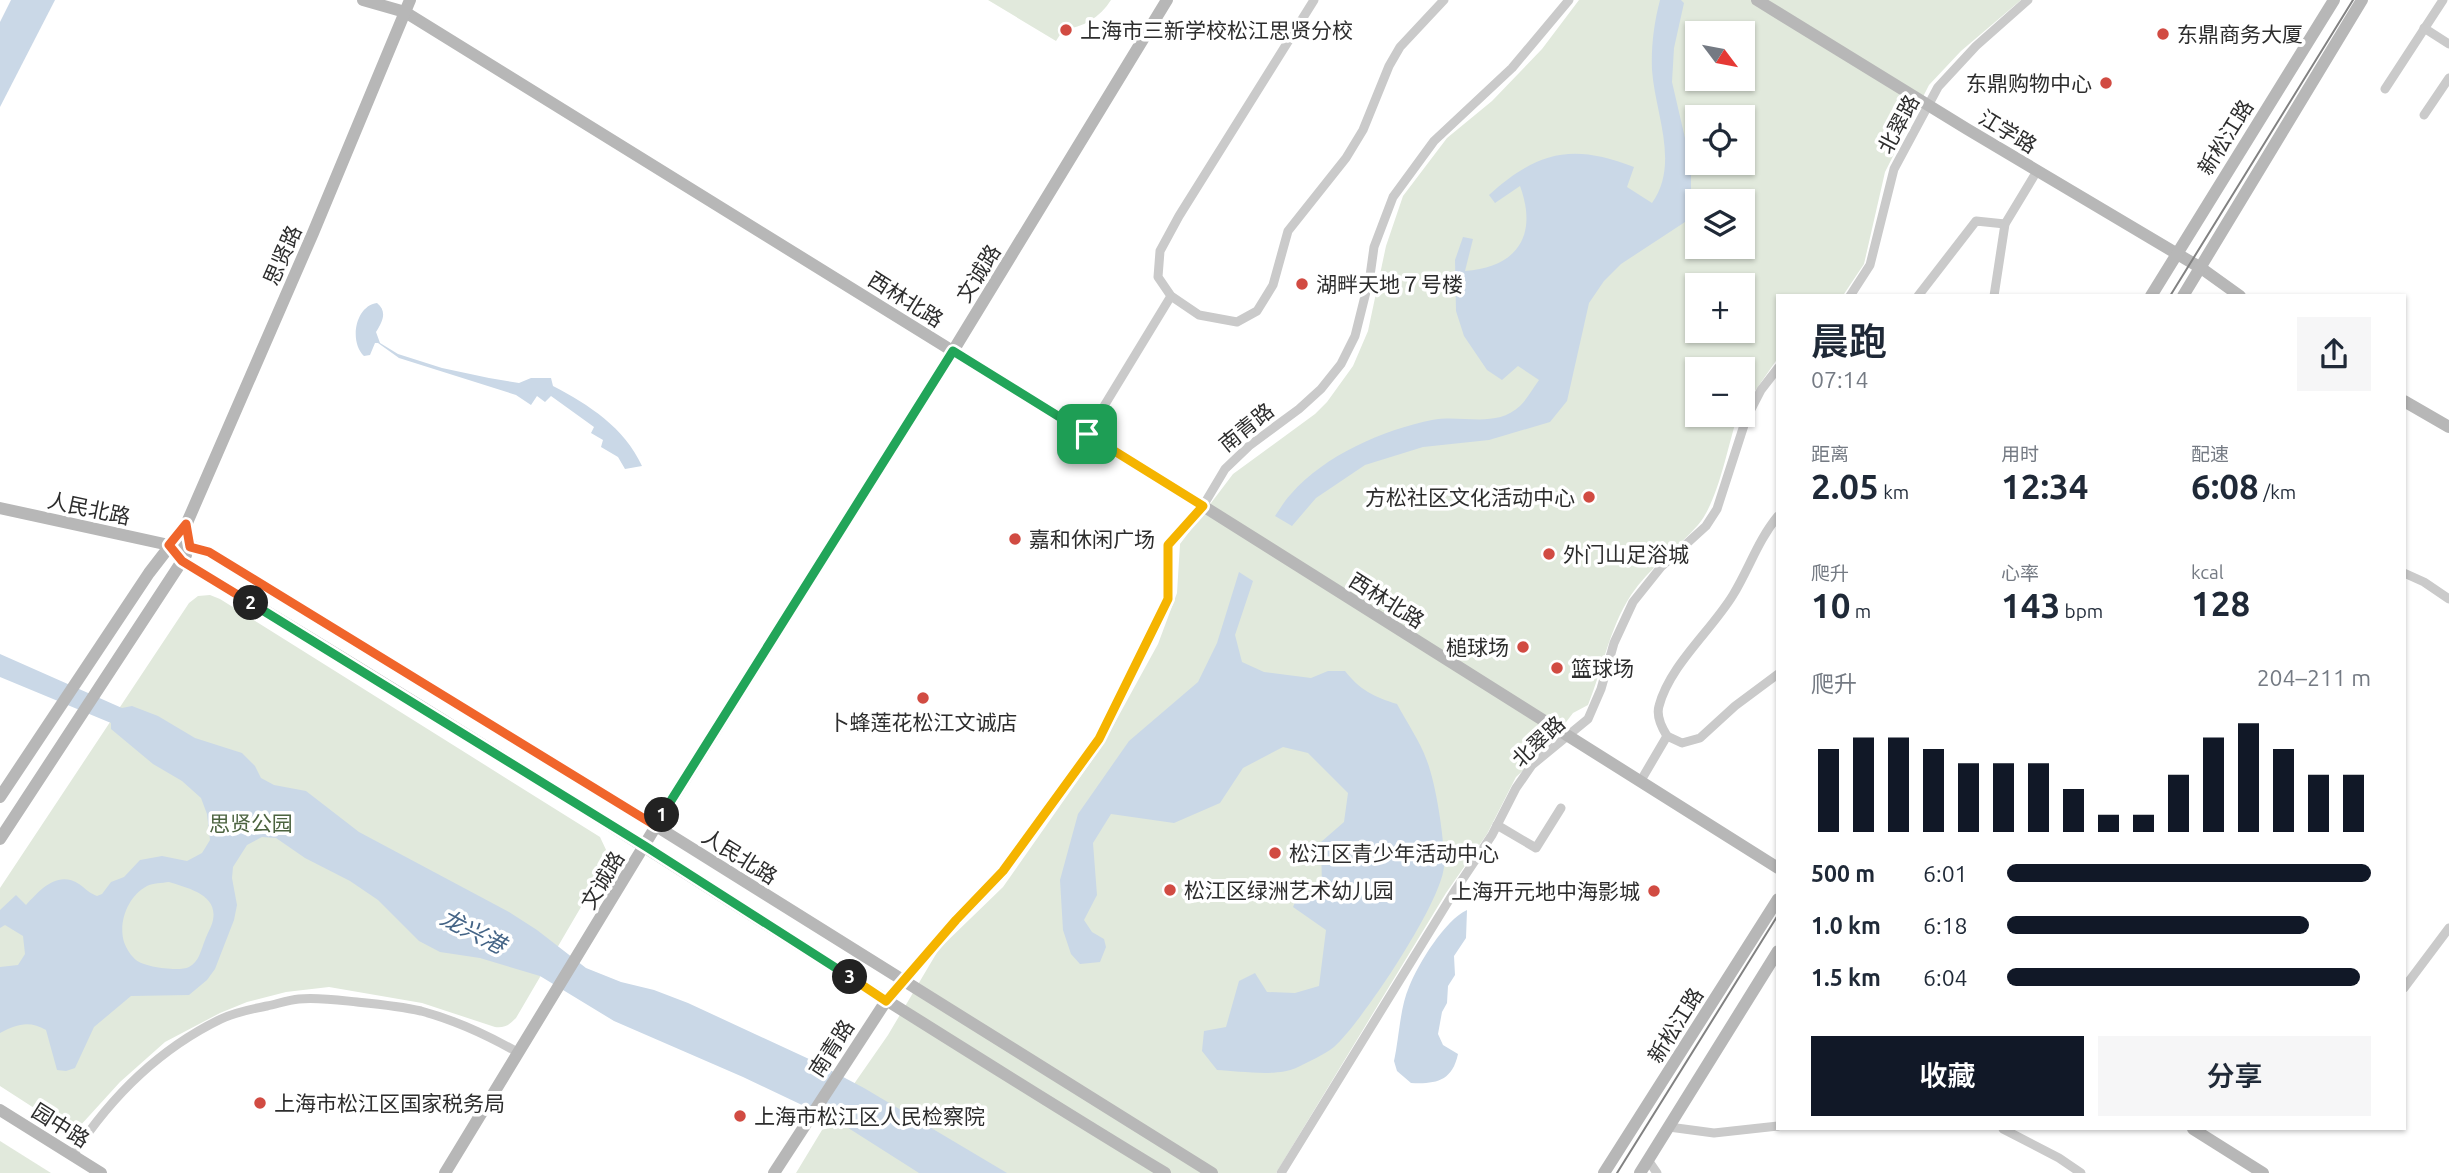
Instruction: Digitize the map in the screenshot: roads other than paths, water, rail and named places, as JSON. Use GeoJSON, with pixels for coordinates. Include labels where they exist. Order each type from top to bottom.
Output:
{"type":"FeatureCollection","features":[{"type":"Feature","properties":{"kind":"main road","name":"西林北路"},"geometry":{"type":"LineString","coordinates":[[363,0],[408,6],[1776,867]]}},
{"type":"Feature","properties":{"kind":"main road","name":"文诚路"},"geometry":{"type":"LineString","coordinates":[[445,1173],[656,826],[953,351],[1167,0]]}},
{"type":"Feature","properties":{"kind":"main road","name":"江学路"},"geometry":{"type":"LineString","coordinates":[[1757,0],[1928,106],[2201,268],[2237,294]]}},
{"type":"Feature","properties":{"kind":"main road","name":"新松江路"},"geometry":{"type":"LineString","coordinates":[[2152,294],[2334,0]]}},
{"type":"Feature","properties":{"kind":"main road"},"geometry":{"type":"LineString","coordinates":[[2184,294],[2362,0]]}},
{"type":"Feature","properties":{"kind":"main road","name":"思贤路"},"geometry":{"type":"LineString","coordinates":[[0,797],[169,545],[186,524],[313,233],[408,6]]}},
{"type":"Feature","properties":{"kind":"main road"},"geometry":{"type":"LineString","coordinates":[[2406,402],[2449,427]]}},
{"type":"Feature","properties":{"kind":"main road","name":"人民北路"},"geometry":{"type":"LineString","coordinates":[[0,508],[209,552],[656,826],[1212,1173]]}},
{"type":"Feature","properties":{"kind":"main road"},"geometry":{"type":"LineString","coordinates":[[0,839],[182,561],[190,547],[186,524]]}},
{"type":"Feature","properties":{"kind":"main road","name":"人民北路"},"geometry":{"type":"LineString","coordinates":[[169,545],[182,561],[645,846],[886,1001],[1165,1173]]}},
{"type":"Feature","properties":{"kind":"main road","name":"新松江路"},"geometry":{"type":"LineString","coordinates":[[1604,1173],[1776,902]]}},
{"type":"Feature","properties":{"kind":"main road"},"geometry":{"type":"LineString","coordinates":[[1640,1173],[1776,954]]}},
{"type":"Feature","properties":{"kind":"main road","name":"南青路"},"geometry":{"type":"LineString","coordinates":[[774,1173],[886,1001]]}},
{"type":"Feature","properties":{"kind":"main road","name":"园中路"},"geometry":{"type":"LineString","coordinates":[[0,1110],[101,1173]]}},
{"type":"Feature","properties":{"kind":"main road"},"geometry":{"type":"LineString","coordinates":[[2195,1130],[2263,1173]]}},
{"type":"Feature","properties":{"kind":"street"},"geometry":{"type":"LineString","coordinates":[[1314,0],[1179,216],[1160,251],[1158,277],[1171,296],[1199,315],[1237,322],[1257,311],[1273,285],[1288,231],[1346,158],[1363,130],[1389,66],[1400,47],[1444,0]]}},
{"type":"Feature","properties":{"kind":"street","name":"南青路"},"geometry":{"type":"LineString","coordinates":[[886,1001],[902,980],[1003,871],[1099,739],[1168,599],[1168,545],[1203,506],[1225,469],[1249,446],[1299,409],[1321,389],[1341,364],[1355,336],[1374,247],[1393,197],[1434,141],[1512,68],[1570,0]]}},
{"type":"Feature","properties":{"kind":"street","name":"北翠路"},"geometry":{"type":"LineString","coordinates":[[1851,294],[1870,265],[1894,169],[1938,87],[1976,46],[2028,0]]}},
{"type":"Feature","properties":{"kind":"street"},"geometry":{"type":"LineString","coordinates":[[2385,89],[2443,0]]}},
{"type":"Feature","properties":{"kind":"street"},"geometry":{"type":"LineString","coordinates":[[2424,28],[2449,44]]}},
{"type":"Feature","properties":{"kind":"street"},"geometry":{"type":"LineString","coordinates":[[2424,116],[2449,78]]}},
{"type":"Feature","properties":{"kind":"street"},"geometry":{"type":"LineString","coordinates":[[1994,294],[2005,224],[2037,171]]}},
{"type":"Feature","properties":{"kind":"street"},"geometry":{"type":"LineString","coordinates":[[1920,294],[1976,221],[2005,224]]}},
{"type":"Feature","properties":{"kind":"street"},"geometry":{"type":"LineString","coordinates":[[1087,434],[1171,296]]}},
{"type":"Feature","properties":{"kind":"street","name":"北翠路"},"geometry":{"type":"LineString","coordinates":[[1281,1173],[1497,825],[1516,788],[1532,765],[1588,719],[1601,689],[1614,643],[1633,602],[1661,567],[1706,526],[1717,509],[1746,419],[1761,390],[1776,371]]}},
{"type":"Feature","properties":{"kind":"street"},"geometry":{"type":"LineString","coordinates":[[1776,519],[1764,534],[1735,592],[1671,678],[1658,709],[1661,726],[1667,736],[1682,743],[1700,738],[1735,706],[1776,675]]}},
{"type":"Feature","properties":{"kind":"street"},"geometry":{"type":"LineString","coordinates":[[2406,574],[2447,595]]}},
{"type":"Feature","properties":{"kind":"street"},"geometry":{"type":"LineString","coordinates":[[1640,782],[1667,736]]}},
{"type":"Feature","properties":{"kind":"street"},"geometry":{"type":"LineString","coordinates":[[1497,825],[1536,848],[1561,808]]}},
{"type":"Feature","properties":{"kind":"street"},"geometry":{"type":"LineString","coordinates":[[2406,985],[2449,928]]}},
{"type":"Feature","properties":{"kind":"street"},"geometry":{"type":"LineString","coordinates":[[73,1155],[96,1121],[125,1089],[169,1049],[223,1018],[252,1009],[300,999],[397,1006],[444,1019],[519,1053]]}},
{"type":"Feature","properties":{"kind":"street"},"geometry":{"type":"LineString","coordinates":[[1669,1127],[1714,1133],[1776,1126]]}},
{"type":"Feature","properties":{"kind":"street"},"geometry":{"type":"LineString","coordinates":[[2005,1130],[2059,1158],[2081,1173]]}},
{"type":"Feature","properties":{"kind":"street"},"geometry":{"type":"LineString","coordinates":[[1648,1160],[1657,1173]]}},
{"type":"Feature","properties":{"kind":"water"},"geometry":{"type":"Polygon","coordinates":[[[11,0],[55,0],[0,107],[0,22],[11,0]]]}},
{"type":"Feature","properties":{"kind":"water"},"geometry":{"type":"Polygon","coordinates":[[[1660,0],[1681,0],[1684,3],[1674,48],[1672,82],[1685,138],[1685,175],[1691,175],[1691,189],[1685,189],[1685,222],[1621,264],[1604,281],[1589,303],[1567,401],[1550,422],[1489,440],[1423,447],[1365,465],[1316,498],[1292,526],[1275,516],[1289,496],[1320,467],[1356,446],[1394,430],[1432,420],[1500,417],[1510,413],[1525,400],[1539,380],[1518,366],[1502,380],[1487,370],[1464,336],[1456,311],[1455,260],[1463,237],[1473,239],[1465,271],[1498,263],[1519,245],[1526,219],[1520,186],[1495,203],[1489,195],[1507,180],[1540,160],[1574,154],[1592,155],[1634,167],[1627,187],[1652,203],[1660,188],[1665,155],[1652,70],[1660,0]]]}},
{"type":"Feature","properties":{"kind":"water"},"geometry":{"type":"Polygon","coordinates":[[[377,303],[383,313],[376,332],[380,343],[398,354],[442,368],[489,378],[519,383],[531,378],[551,378],[553,386],[604,418],[626,440],[642,466],[625,469],[618,457],[601,447],[603,440],[591,433],[594,427],[551,396],[545,402],[537,396],[531,405],[516,395],[399,358],[378,343],[375,343],[370,355],[364,356],[357,342],[357,325],[364,311],[377,303]]]}},
{"type":"Feature","properties":{"kind":"water"},"geometry":{"type":"Polygon","coordinates":[[[1239,572],[1253,581],[1235,635],[1242,662],[1264,672],[1311,678],[1328,671],[1345,671],[1368,692],[1397,704],[1427,761],[1437,798],[1443,842],[1444,866],[1440,883],[1416,932],[1381,988],[1334,1047],[1296,1068],[1278,1072],[1217,1070],[1202,1051],[1204,1031],[1226,1027],[1239,981],[1255,973],[1267,992],[1295,993],[1319,986],[1326,930],[1293,907],[1296,900],[1322,887],[1321,842],[1344,822],[1348,793],[1308,753],[1283,747],[1243,768],[1220,803],[1174,823],[1111,814],[1093,843],[1097,895],[1084,920],[1092,932],[1104,939],[1106,947],[1100,962],[1080,964],[1071,954],[1063,930],[1060,880],[1078,814],[1129,741],[1198,682],[1217,643],[1239,572]]]}},
{"type":"Feature","properties":{"kind":"water","name":"龙兴港"},"geometry":{"type":"Polygon","coordinates":[[[0,654],[122,708],[132,706],[158,716],[195,738],[242,753],[255,766],[261,778],[274,785],[306,791],[359,832],[509,912],[586,968],[688,1003],[809,1059],[864,1088],[1007,1173],[919,1173],[842,1124],[614,1021],[540,976],[480,958],[440,952],[419,941],[378,900],[276,838],[262,837],[247,845],[233,867],[232,878],[237,905],[234,920],[215,969],[207,980],[189,995],[131,996],[94,1027],[75,1068],[57,1070],[46,1030],[23,1024],[0,1033],[0,967],[18,965],[25,954],[23,936],[5,925],[0,928],[0,910],[16,895],[26,905],[43,888],[63,879],[79,884],[97,896],[102,894],[111,882],[124,877],[140,860],[162,856],[187,861],[202,853],[210,840],[207,814],[201,798],[182,781],[153,764],[111,729],[111,723],[0,677],[0,654]],[[169,882],[140,890],[126,910],[122,934],[131,954],[140,963],[178,969],[189,967],[195,962],[212,922],[213,911],[211,904],[200,894],[169,882]]]}},
{"type":"Feature","properties":{"kind":"water"},"geometry":{"type":"Polygon","coordinates":[[[1467,910],[1466,938],[1454,956],[1455,975],[1448,986],[1447,1003],[1442,1012],[1438,1034],[1443,1045],[1458,1054],[1447,1076],[1435,1082],[1411,1083],[1397,1071],[1394,1061],[1406,995],[1413,977],[1433,944],[1450,923],[1467,910]]]}},
{"type":"Feature","properties":{"kind":"tram line"},"geometry":{"type":"LineString","coordinates":[[2171,294],[2353,0]]}},
{"type":"Feature","properties":{"kind":"tram line"},"geometry":{"type":"LineString","coordinates":[[1617,1173],[1776,918]]}},
{"type":"Feature","properties":{"kind":"place","name":"上海市三新学校松江思贤分校"},"geometry":{"type":"Point","coordinates":[1066,30]}},
{"type":"Feature","properties":{"kind":"place","name":"东鼎商务大厦"},"geometry":{"type":"Point","coordinates":[2163,34]}},
{"type":"Feature","properties":{"kind":"place","name":"东鼎购物中心"},"geometry":{"type":"Point","coordinates":[2106,83]}},
{"type":"Feature","properties":{"kind":"place","name":"湖畔天地７号楼"},"geometry":{"type":"Point","coordinates":[1302,284]}},
{"type":"Feature","properties":{"kind":"place","name":"方松社区文化活动中心"},"geometry":{"type":"Point","coordinates":[1589,497]}},
{"type":"Feature","properties":{"kind":"place","name":"嘉和休闲广场"},"geometry":{"type":"Point","coordinates":[1015,539]}},
{"type":"Feature","properties":{"kind":"place","name":"外门山足浴城"},"geometry":{"type":"Point","coordinates":[1549,554]}},
{"type":"Feature","properties":{"kind":"place","name":"槌球场"},"geometry":{"type":"Point","coordinates":[1523,647]}},
{"type":"Feature","properties":{"kind":"place","name":"篮球场"},"geometry":{"type":"Point","coordinates":[1557,668]}},
{"type":"Feature","properties":{"kind":"place","name":"卜蜂莲花松江文诚店"},"geometry":{"type":"Point","coordinates":[923,698]}},
{"type":"Feature","properties":{"kind":"place","name":"松江区青少年活动中心"},"geometry":{"type":"Point","coordinates":[1275,853]}},
{"type":"Feature","properties":{"kind":"place","name":"松江区绿洲艺术幼儿园"},"geometry":{"type":"Point","coordinates":[1170,890]}},
{"type":"Feature","properties":{"kind":"place","name":"上海开元地中海影城"},"geometry":{"type":"Point","coordinates":[1654,891]}},
{"type":"Feature","properties":{"kind":"place","name":"上海市松江区国家税务局"},"geometry":{"type":"Point","coordinates":[260,1103]}},
{"type":"Feature","properties":{"kind":"place","name":"上海市松江区人民检察院"},"geometry":{"type":"Point","coordinates":[740,1116]}},
{"type":"Feature","properties":{"kind":"park label","name":"思贤公园"},"geometry":{"type":"Point","coordinates":[251,823]}}]}
